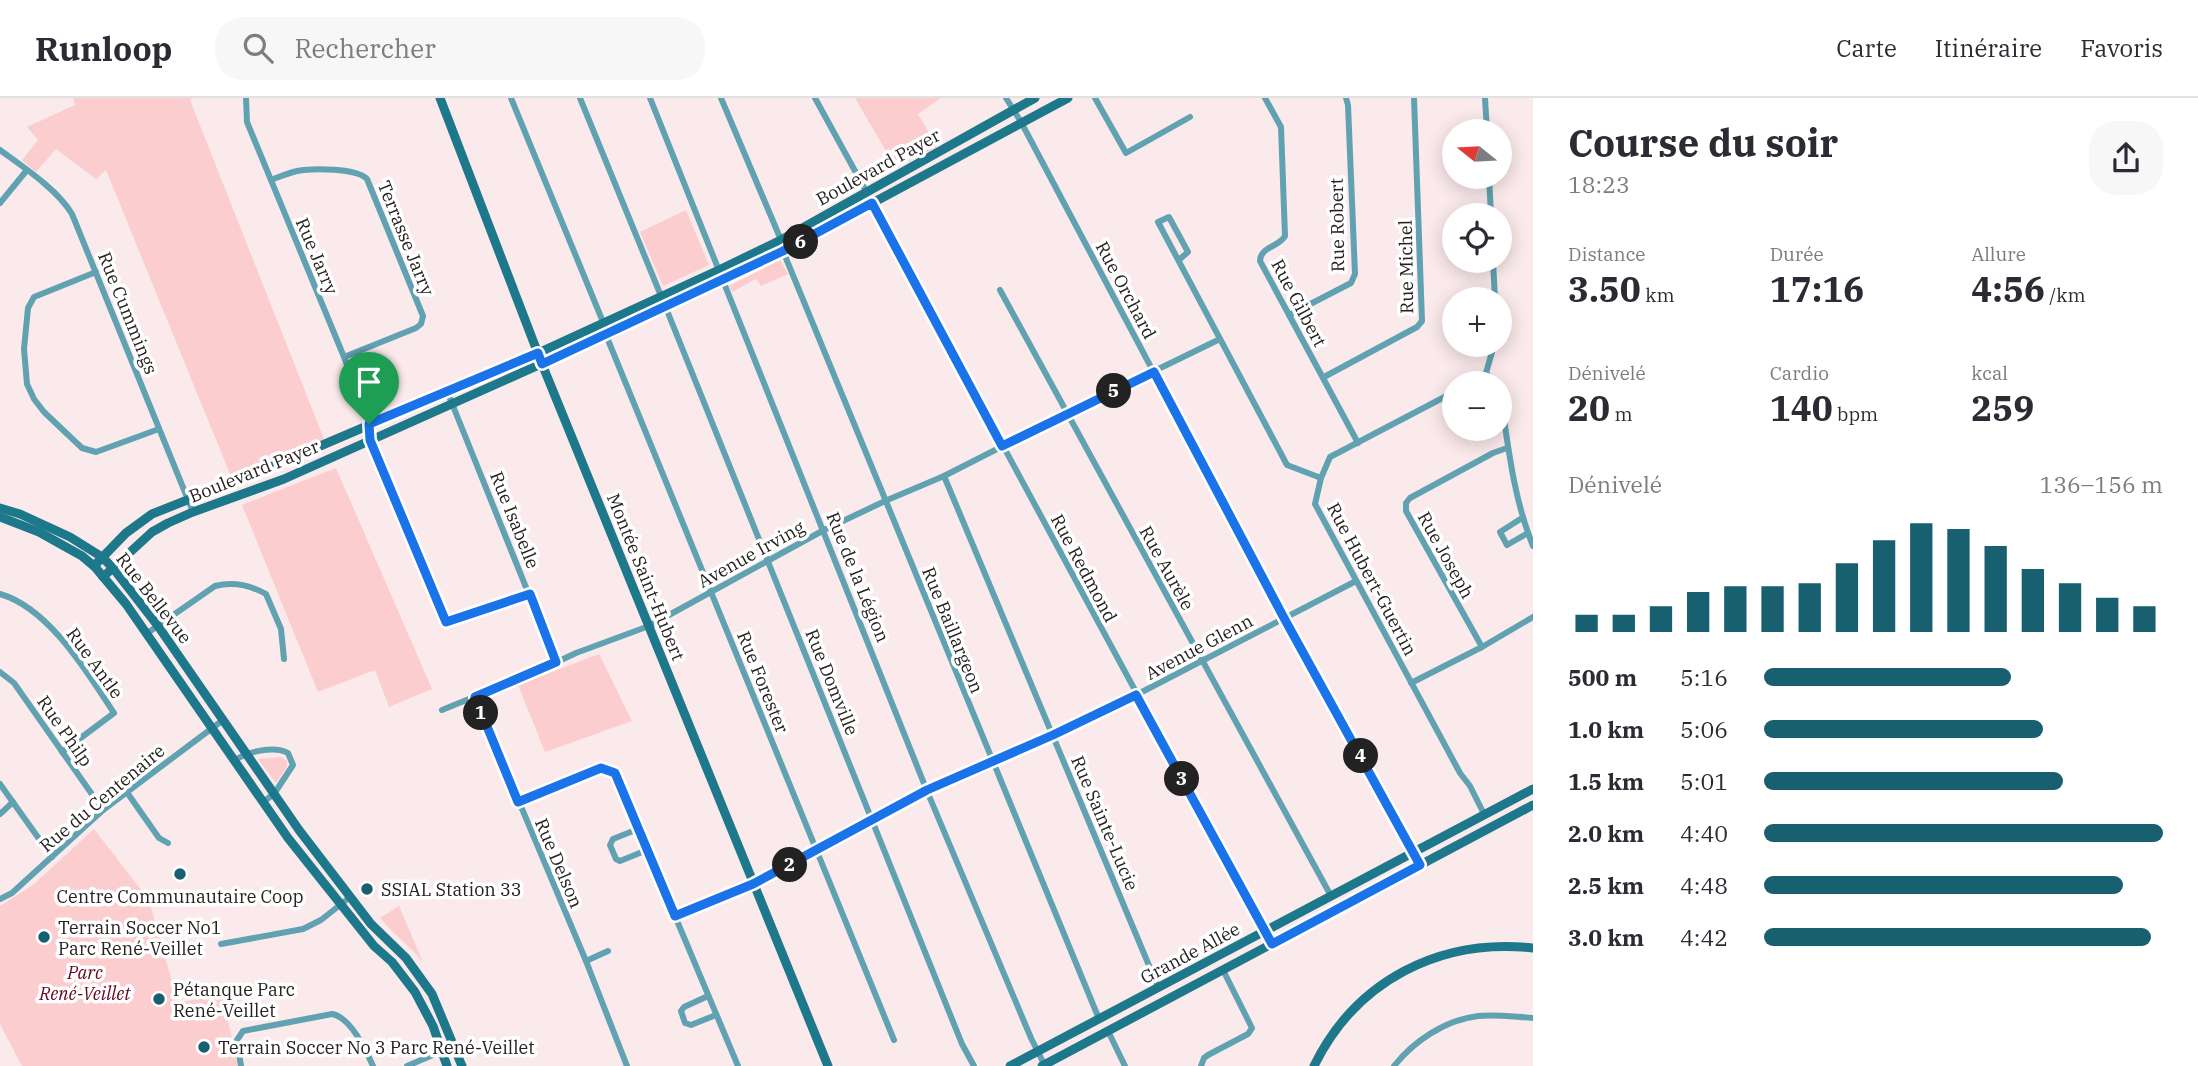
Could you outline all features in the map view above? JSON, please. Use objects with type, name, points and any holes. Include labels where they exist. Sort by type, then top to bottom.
[{"type":"street","name":"Rue Jarry","points":[[246,98],[247,122],[344,357],[369,424],[370,440],[446,622],[530,594]]},
{"type":"street","points":[[511,98],[603,322]]},
{"type":"street","points":[[580,98],[661,296]]},
{"type":"street","name":"Rue de la Légion","points":[[650,98],[927,790],[1044,1066]]},
{"type":"street","points":[[721,98],[781,240]]},
{"type":"street","points":[[815,98],[866,191]]},
{"type":"street","name":"Rue Orchard","points":[[1006,98],[1284,618],[1420,865]]},
{"type":"street","name":"Boulevard Payer","points":[[94,566],[126,533],[152,514],[278,464],[538,353],[719,270],[781,240],[1035,98]]},
{"type":"street","name":"Boulevard Payer","points":[[103,577],[152,532],[193,512],[284,479],[666,308],[783,251],[1068,98]]},
{"type":"street","points":[[1095,98],[1126,153],[1190,117]]},
{"type":"street","name":"Rue Gilbert","points":[[1265,98],[1282,127],[1285,236],[1282,242],[1263,251],[1259,261],[1359,443]]},
{"type":"street","name":"Rue Robert","points":[[1289,315],[1351,282],[1355,274],[1346,98]]},
{"type":"street","name":"Rue Michel","points":[[1324,377],[1417,327],[1422,321],[1414,98]]},
{"type":"street","points":[[1485,98],[1486,119]]},
{"type":"street","name":"Montée Saint-Hubert","points":[[443,99],[542,364],[828,1066]]},
{"type":"street","name":"Rue Cummings","points":[[0,150],[67,206],[193,512]]},
{"type":"street","points":[[0,203],[27,170]]},
{"type":"street","name":"Terrasse Jarry","points":[[271,180],[312,170],[358,172],[367,179],[423,316],[421,324],[416,328],[344,357]]},
{"type":"street","name":"Rue Redmond","points":[[872,203],[1272,944]]},
{"type":"street","points":[[1180,259],[1188,252],[1169,217],[1158,222],[1287,465],[1321,478],[1330,457],[1442,398]]},
{"type":"street","name":"Rue Baillargeon","points":[[783,251],[1099,1019]]},
{"type":"street","points":[[96,272],[34,297],[28,308],[24,349],[27,384],[44,412],[82,448],[96,452],[159,429]]},
{"type":"street","name":"Rue Aurèle","points":[[1000,290],[1331,896]]},
{"type":"street","name":"Rue Domville","points":[[666,308],[962,1044],[974,1066]]},
{"type":"street","name":"Rue Forester","points":[[606,335],[894,1040]]},
{"type":"street","name":"Avenue Irving","points":[[442,710],[649,626],[824,530],[944,476],[1220,339]]},
{"type":"street","name":"Rue Isabelle","points":[[446,390],[556,662]]},
{"type":"street","points":[[1506,441],[1522,518],[1533,546]]},
{"type":"street","name":"Rue Joseph","points":[[1482,647],[1406,511],[1406,503],[1410,498],[1507,448]]},
{"type":"street","name":"Rue Sainte-Lucie","points":[[944,476],[1158,987]]},
{"type":"street","name":"Rue Hubert-Guertin","points":[[1321,478],[1315,504],[1484,814]]},
{"type":"street","name":"Rue Bellevue","points":[[0,508],[20,514],[70,537],[102,557],[113,568],[158,626],[274,794],[371,925],[406,958],[432,994],[462,1066]]},
{"type":"street","name":"Rue Bellevue","points":[[0,517],[39,531],[82,555],[126,604],[263,802],[340,905],[374,946],[392,962],[415,992],[433,1026],[447,1066]]},
{"type":"street","points":[[1522,518],[1500,532],[1507,545],[1528,533]]},
{"type":"street","name":"Avenue Glenn","points":[[675,916],[753,884],[927,790],[1136,695],[1356,581]]},
{"type":"street","points":[[146,634],[215,586],[228,583],[253,587],[266,594],[281,629],[284,659]]},
{"type":"street","name":"Rue Antle","points":[[0,594],[34,613],[63,639],[114,713],[62,752]]},
{"type":"street","points":[[1411,683],[1482,647],[1533,617]]},
{"type":"street","name":"Rue Philp","points":[[0,672],[14,684],[103,810]]},
{"type":"street","name":"Rue Delson","points":[[475,697],[627,1066]]},
{"type":"street","name":"Rue du Centenaire","points":[[0,899],[12,893],[103,810],[223,720]]},
{"type":"street","points":[[234,761],[246,752],[282,750],[288,753],[293,765],[274,794],[263,802]]},
{"type":"street","points":[[518,802],[601,768],[615,773],[738,1066]]},
{"type":"street","points":[[0,784],[52,857]]},
{"type":"street","name":"Grande Allée","points":[[1010,1066],[1533,789]]},
{"type":"street","points":[[127,791],[159,838],[168,843]]},
{"type":"street","points":[[0,814],[13,802]]},
{"type":"street","name":"Grande Allée","points":[[1044,1066],[1533,805]]},
{"type":"street","points":[[638,829],[613,839],[610,845],[616,859],[620,861],[647,850]]},
{"type":"street","points":[[221,944],[303,929],[321,920],[351,897]]},
{"type":"street","points":[[1314,1066],[1330,1038],[1351,1012],[1376,989],[1403,972],[1435,957],[1467,949],[1500,946],[1533,948]]},
{"type":"street","points":[[586,961],[608,951]]},
{"type":"street","points":[[1201,1066],[1208,1055],[1252,1030],[1252,1025],[1223,970]]},
{"type":"street","points":[[708,996],[684,1007],[681,1012],[685,1023],[691,1025],[716,1016]]},
{"type":"street","points":[[241,1066],[237,1041],[243,1031],[335,1014],[343,1018],[363,1045],[373,1066]]},
{"type":"street","points":[[1394,1066],[1419,1041],[1464,1018],[1497,1015],[1533,1018]]},
{"type":"street","points":[[1108,1031],[1125,1066]]},
{"type":"street","points":[[407,1066],[454,1046]]},
{"type":"green space","points":[[73,98],[194,98],[190,100],[324,439],[232,479],[106,170],[96,179],[56,149],[36,172],[22,160],[38,140],[27,127],[75,105]]},
{"type":"green space","points":[[855,98],[941,98],[918,114],[937,147],[896,168]]},
{"type":"green space","points":[[686,210],[709,265],[663,286],[640,232]]},
{"type":"green space","points":[[780,260],[788,274],[761,286],[756,279],[732,292],[729,286]]},
{"type":"green space","points":[[336,468],[432,689],[389,707],[375,670],[318,692],[242,505]]},
{"type":"green space","points":[[599,654],[632,721],[545,752],[518,685]]},
{"type":"green space","points":[[281,757],[287,761],[287,767],[276,783],[258,759]]},
{"type":"green space","name":"Parc René-Veillet","points":[[94,829],[149,900],[178,1003],[222,994],[238,1066],[22,1066],[0,1024],[0,906],[33,885]]},
{"type":"green space","points":[[399,906],[423,962],[380,918]]},
{"type":"place","name":"Centre Communautaire Coop","points":[[180,874]]},
{"type":"place","name":"SSIAL Station 33","points":[[367,889]]},
{"type":"place","name":"Terrain Soccer No1 Parc René-Veillet","points":[[44,937]]},
{"type":"place","name":"Pétanque Parc René-Veillet","points":[[159,999]]},
{"type":"place","name":"Terrain Soccer No 3 Parc René-Veillet","points":[[204,1047]]},
{"type":"route","points":[[872,203],[1002,446],[1154,372],[1284,618],[1420,865],[1272,944],[1136,695],[927,790],[753,884],[675,916],[615,773],[601,768],[518,802],[475,697],[556,662],[530,594],[446,622],[370,440],[369,424],[538,353],[542,364],[783,251],[872,203]]}]
